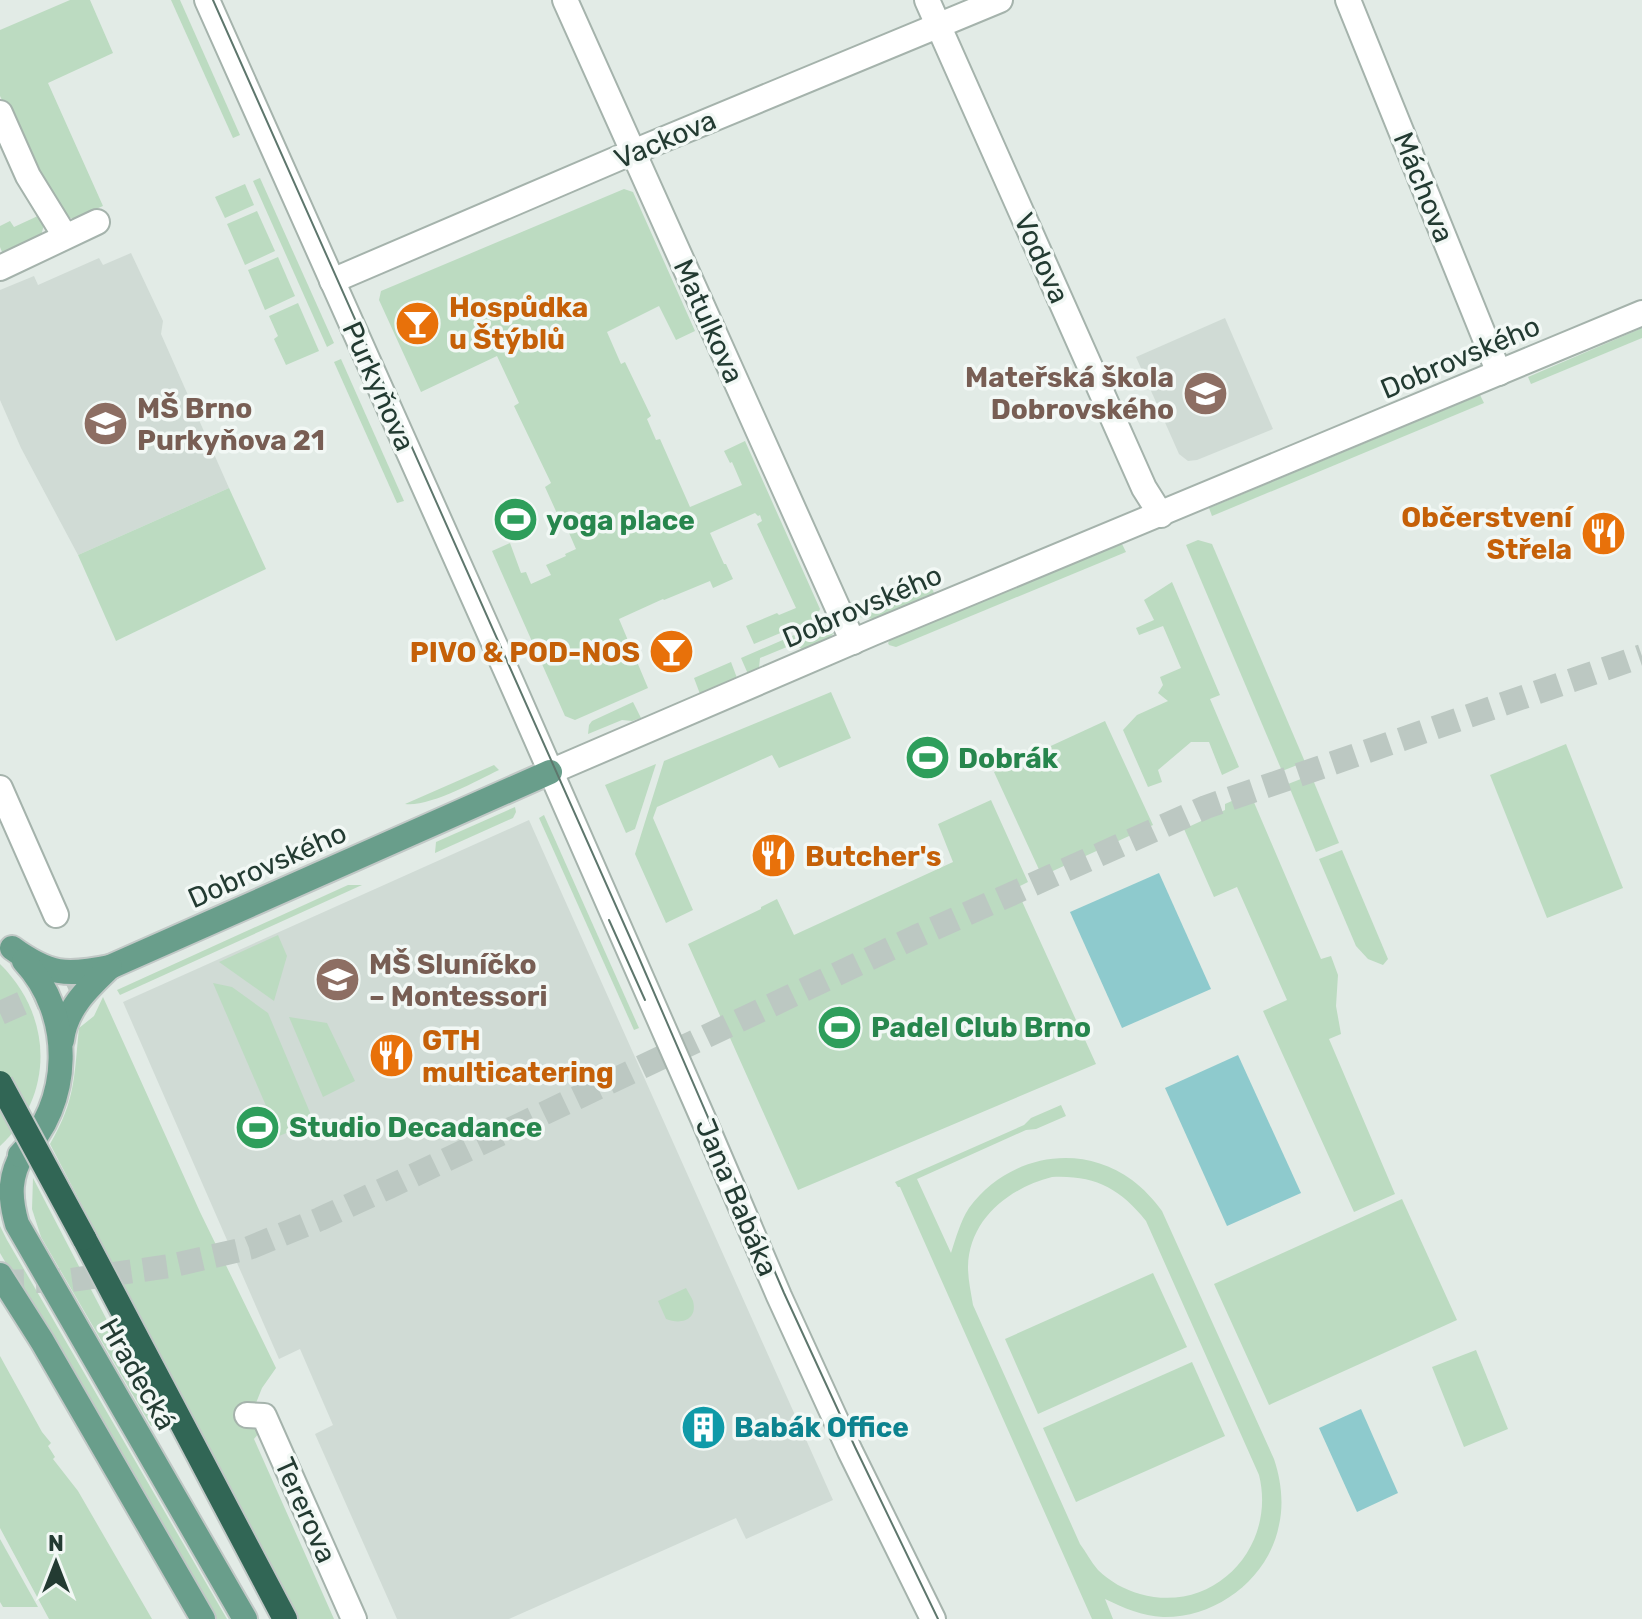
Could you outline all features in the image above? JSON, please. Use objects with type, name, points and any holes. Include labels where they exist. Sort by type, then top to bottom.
[{"type":"highway","points":[[0,1083],[285,1619]]},
{"type":"main road","name":"Dobrovského","points":[[6,944],[32,963],[60,972],[76,973],[110,967],[550,772]]},
{"type":"main road","points":[[0,1172],[35,1138],[54,1100],[61,1067],[55,1014],[48,996],[30,967],[6,944]]},
{"type":"main road","name":"Dobrovského","points":[[61,1051],[64,1030],[75,1004],[110,967]]},
{"type":"main road","name":"Hradecká","points":[[24,1151],[14,1172],[11,1189],[17,1224],[245,1619]]},
{"type":"main road","points":[[0,1275],[42,1341],[203,1619]]},
{"type":"street","name":"Purkyňova","points":[[207,0],[550,772]]},
{"type":"street","name":"Matulkova","points":[[565,0],[853,642]]},
{"type":"street","name":"Vodova","points":[[927,0],[1144,488],[1161,515]]},
{"type":"street","name":"Vackova","points":[[332,281],[1000,0]]},
{"type":"street","name":"Máchova","points":[[1348,0],[1499,373]]},
{"type":"street","points":[[0,113],[28,176],[65,236]]},
{"type":"street","points":[[0,268],[97,222]]},
{"type":"street","name":"Dobrovského","points":[[550,772],[853,642],[1642,313]]},
{"type":"street","name":"Jana Babáka","points":[[550,772],[779,1296],[850,1451],[933,1619]]},
{"type":"street","points":[[0,788],[56,915]]},
{"type":"street","name":"Tererova","points":[[247,1415],[264,1416],[354,1619]]},
{"type":"shaded area","name":"MŠ Brno Purkyňova 21","points":[[131,253],[163,321],[161,334],[229,488],[78,555],[21,448],[0,400],[0,290],[34,276],[38,285],[99,258],[103,265]]},
{"type":"shaded area","name":"Mateřská škola Dobrovského","points":[[1225,318],[1273,429],[1188,461],[1179,454],[1136,357]]},
{"type":"shaded area","name":"Babák Office","points":[[529,820],[833,1500],[746,1539],[736,1518],[509,1619],[397,1619],[315,1434],[333,1425],[300,1349],[279,1359],[123,1002]]},
{"type":"green space","points":[[70,0],[90,0],[113,53],[48,83],[103,206],[75,218],[67,218],[48,193],[0,96],[0,30]]},
{"type":"green space","points":[[171,0],[180,0],[240,135],[233,138]]},
{"type":"green space","points":[[260,178],[334,343],[327,347],[253,181]]},
{"type":"green space","points":[[245,184],[254,205],[225,218],[215,197]]},
{"type":"green space","points":[[624,189],[633,192],[695,331],[676,340],[659,306],[607,332],[621,364],[625,362],[651,416],[647,419],[656,440],[660,439],[690,507],[742,485],[724,451],[745,441],[820,609],[816,618],[754,644],[746,626],[796,608],[757,524],[762,521],[760,515],[755,513],[710,533],[733,579],[713,588],[710,581],[619,619],[648,688],[575,720],[565,716],[492,551],[510,543],[521,573],[526,572],[531,584],[551,575],[546,565],[576,549],[545,487],[551,483],[514,406],[519,403],[497,356],[421,392],[379,300],[381,291]]},
{"type":"green space","points":[[257,211],[275,251],[245,265],[227,224]]},
{"type":"green space","points":[[40,215],[44,225],[40,239],[0,258],[0,226],[10,221],[14,227]]},
{"type":"green space","points":[[278,257],[295,296],[265,310],[248,270]]},
{"type":"green space","points":[[298,303],[319,351],[286,365],[274,339],[278,336],[269,316]]},
{"type":"green space","points":[[1642,328],[1642,338],[1531,384],[1528,377]]},
{"type":"green space","points":[[341,359],[404,501],[397,503],[334,362]]},
{"type":"green space","points":[[1480,395],[1484,403],[1212,516],[1209,508]]},
{"type":"green space","points":[[229,488],[266,569],[116,641],[78,555]]},
{"type":"green space","points":[[1198,540],[1212,544],[1305,762],[1282,771],[1186,545]]},
{"type":"green space","points":[[1121,542],[1126,552],[896,647],[888,643],[892,637]]},
{"type":"green space","points":[[928,579],[934,593],[873,619],[859,617],[852,611]]},
{"type":"green space","points":[[1172,582],[1220,695],[1210,699],[1239,767],[1222,775],[1209,742],[1191,742],[1158,770],[1162,782],[1148,787],[1123,730],[1137,715],[1168,701],[1158,693],[1163,685],[1160,677],[1181,668],[1163,626],[1139,635],[1136,628],[1154,620],[1144,600]]},
{"type":"green space","points":[[838,616],[836,631],[829,638],[803,650],[794,644],[760,658],[759,668],[748,674],[741,658]]},
{"type":"green space","points":[[731,662],[737,678],[700,694],[694,678]]},
{"type":"green space","points":[[831,692],[851,738],[779,768],[772,755],[657,807],[653,818],[693,910],[666,923],[635,854],[664,761]]},
{"type":"green space","points":[[633,702],[641,718],[622,720],[588,734],[592,721]]},
{"type":"green space","points":[[1105,721],[1153,825],[1042,876],[994,772]]},
{"type":"green space","points":[[1566,744],[1623,888],[1547,918],[1490,775]]},
{"type":"green space","points":[[656,764],[635,829],[626,833],[605,785]]},
{"type":"green space","points":[[494,765],[499,770],[453,792],[427,802],[405,804]]},
{"type":"green space","points":[[1311,775],[1339,843],[1316,852],[1288,784]]},
{"type":"green space","points":[[1250,793],[1321,959],[1331,956],[1338,975],[1336,1006],[1341,1034],[1329,1039],[1395,1194],[1354,1212],[1263,1011],[1287,1000],[1237,887],[1214,897],[1184,829],[1225,810],[1225,804]]},
{"type":"green space","name":"Padel Club Brno","points":[[991,800],[1028,882],[1016,888],[1096,1064],[798,1190],[688,944],[777,899],[794,935],[953,862],[938,824]]},
{"type":"green space","points":[[515,807],[513,818],[435,853],[436,842]]},
{"type":"green space","points":[[544,815],[639,1028],[634,1030],[539,818]]},
{"type":"green space","points":[[1342,850],[1388,959],[1383,965],[1368,959],[1356,946],[1319,859]]},
{"type":"green space","points":[[348,885],[362,885],[120,995],[117,990]]},
{"type":"green space","points":[[278,935],[287,956],[274,1001],[219,962]]},
{"type":"green space","points":[[0,964],[30,1007],[38,1031],[40,1055],[38,1080],[31,1103],[18,1126],[0,1146]]},
{"type":"green space","points":[[213,983],[232,987],[268,1013],[314,1122],[279,1136]]},
{"type":"green space","points":[[103,997],[200,1212],[276,1368],[252,1407],[259,1433],[254,1439],[334,1619],[298,1619],[50,1144],[69,1101],[79,1028],[94,1016]]},
{"type":"green space","points":[[289,1017],[327,1023],[355,1081],[323,1097]]},
{"type":"green space","points":[[1061,1105],[1066,1116],[1026,1130],[917,1179],[951,1253],[966,1213],[985,1190],[1023,1166],[1045,1160],[1067,1158],[1111,1168],[1136,1183],[1162,1211],[1274,1459],[1281,1492],[1279,1525],[1264,1562],[1238,1591],[1202,1610],[1183,1616],[1163,1617],[1133,1611],[1105,1599],[1113,1619],[1092,1619],[900,1187],[895,1182],[1024,1125],[1031,1118]],"holes":[[[1052,1177],[1093,1181],[1116,1192],[1146,1221],[1259,1475],[1262,1502],[1258,1527],[1249,1550],[1234,1569],[1215,1585],[1192,1594],[1167,1598],[1140,1594],[1118,1585],[1095,1567],[1080,1544],[973,1305],[968,1272],[970,1250],[984,1220],[994,1208],[1021,1189]]]},
{"type":"green space","points":[[33,1178],[161,1424],[151,1426],[41,1237],[32,1209]]},
{"type":"green space","points":[[1402,1199],[1457,1320],[1269,1405],[1214,1284]]},
{"type":"green space","points":[[0,1226],[227,1619],[213,1619],[0,1253]]},
{"type":"green space","points":[[1153,1273],[1187,1347],[1038,1414],[1005,1339]]},
{"type":"green space","points":[[686,1288],[693,1301],[691,1317],[682,1321],[666,1319],[658,1301]]},
{"type":"green space","points":[[1476,1350],[1508,1429],[1464,1447],[1432,1367]]},
{"type":"green space","points":[[0,1356],[51,1443],[48,1446],[55,1457],[53,1459],[78,1491],[152,1619],[49,1619],[0,1528]]},
{"type":"green space","points":[[1192,1362],[1225,1436],[1076,1502],[1043,1428]]},
{"type":"green space","points":[[0,1539],[38,1607],[3,1607],[0,1602]]},
{"type":"water","points":[[1159,873],[1211,989],[1122,1028],[1070,912]]},
{"type":"water","points":[[1238,1055],[1301,1193],[1227,1226],[1165,1088]]},
{"type":"water","points":[[1361,1409],[1398,1493],[1357,1512],[1319,1428]]},
{"type":"tunnel","points":[[0,1282],[71,1280],[170,1266],[249,1248],[389,1187],[915,937],[1206,807],[1642,656]]},
{"type":"tunnel","points":[[0,1013],[95,971]]},
{"type":"tram line","points":[[213,0],[636,951],[784,1293],[938,1619]]},
{"type":"tram line","points":[[609,920],[645,1000]]},
{"type":"place","name":"Hospůdka u Štýblů","points":[[418,323]]},
{"type":"place","name":"Mateřská škola Dobrovského","points":[[1205,393]]},
{"type":"place","name":"MŠ Brno Purkyňova 21","points":[[106,424]]},
{"type":"place","name":"yoga place","points":[[515,520]]},
{"type":"place","name":"Občerstvení Střela","points":[[1603,533]]},
{"type":"place","name":"PIVO & POD-NOS","points":[[671,652]]},
{"type":"place","name":"Dobrák","points":[[927,758]]},
{"type":"place","name":"Butcher's","points":[[774,856]]},
{"type":"place","name":"MŠ Sluníčko – Montessori","points":[[338,980]]},
{"type":"place","name":"Padel Club Brno","points":[[840,1027]]},
{"type":"place","name":"GTH multicatering","points":[[391,1056]]},
{"type":"place","name":"Studio Decadance","points":[[258,1127]]},
{"type":"place","name":"Babák Office","points":[[703,1427]]}]
